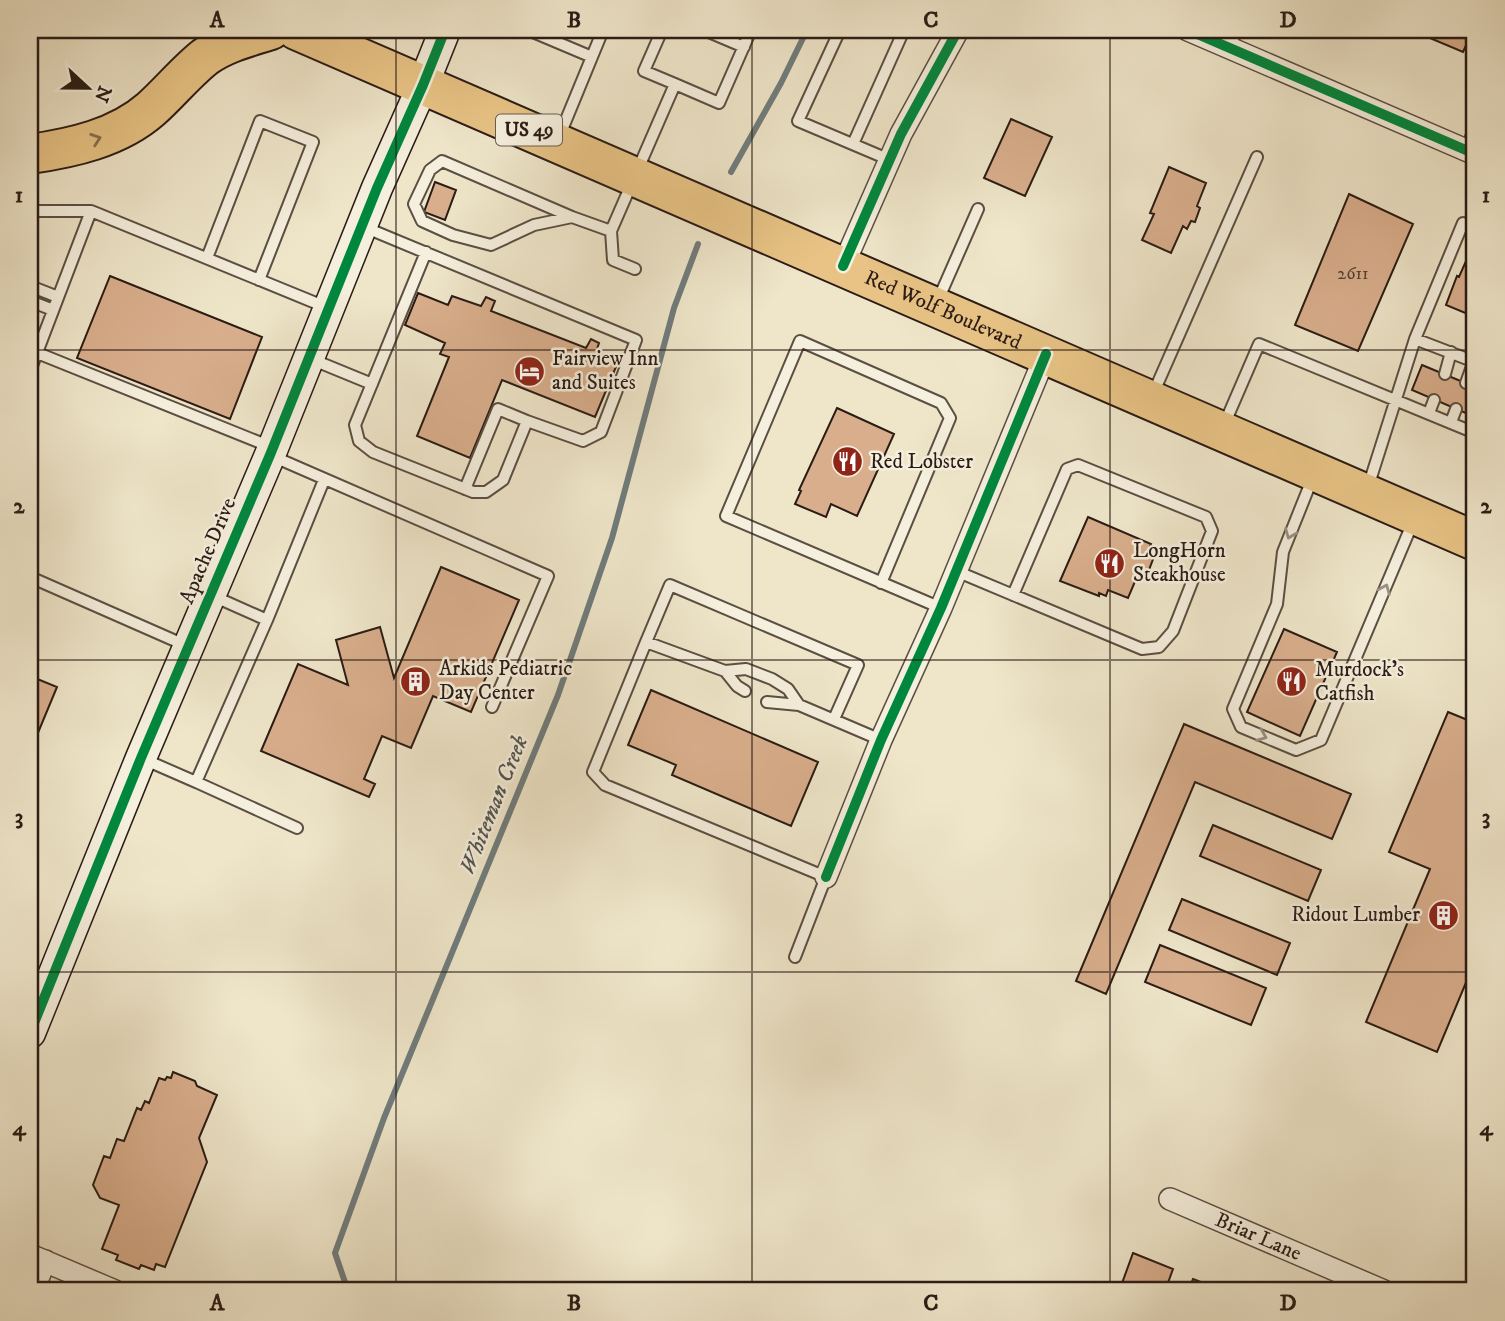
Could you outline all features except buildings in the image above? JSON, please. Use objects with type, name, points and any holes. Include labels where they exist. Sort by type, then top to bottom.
[{"type":"highway","points":[[30,154],[101,139],[148,112],[205,57],[225,46],[271,30]]},
{"type":"highway","name":"Red Wolf Boulevard","points":[[296,30],[1475,541]]},
{"type":"street","name":"Apache Drive","points":[[30,1033],[41,995],[445,30]]},
{"type":"street","points":[[843,266],[901,134],[958,30]]},
{"type":"street","points":[[1188,30],[1233,39],[1471,152]]},
{"type":"street","points":[[826,877],[881,740],[956,571],[1046,354]]},
{"type":"street","name":"Briar Lane","points":[[1170,1199],[1384,1291]]},
{"type":"street","points":[[33,1291],[38,1258],[115,1291]]},
{"type":"lane","points":[[528,30],[592,57]]},
{"type":"lane","points":[[557,142],[603,30]]},
{"type":"lane","points":[[662,30],[644,71],[719,103],[751,30]]},
{"type":"lane","points":[[704,30],[744,47]]},
{"type":"lane","points":[[840,30],[798,121],[890,160]]},
{"type":"lane","points":[[853,144],[904,30]]},
{"type":"lane","points":[[635,269],[613,260],[611,231],[675,84]]},
{"type":"lane","points":[[207,258],[260,121],[313,142],[259,280]]},
{"type":"lane","points":[[1471,152],[1475,127]]},
{"type":"lane","points":[[1150,400],[1257,158]]},
{"type":"lane","points":[[572,217],[534,225],[491,245],[453,235],[422,221],[414,204],[430,170],[442,161],[611,231]]},
{"type":"lane","points":[[936,306],[978,209]]},
{"type":"lane","points":[[30,211],[90,211],[329,308]]},
{"type":"lane","points":[[30,372],[33,351],[53,310],[90,211]]},
{"type":"lane","points":[[1366,493],[1415,338],[1463,223],[1475,229]]},
{"type":"lane","points":[[362,226],[636,340],[601,432],[583,441],[498,408],[464,489]]},
{"type":"lane","points":[[426,252],[355,425],[359,441],[373,452],[464,489],[486,492],[503,480],[527,421]]},
{"type":"lane","points":[[30,286],[58,297]]},
{"type":"lane","points":[[30,301],[53,310]]},
{"type":"lane","points":[[1415,338],[1475,362],[1466,383]]},
{"type":"lane","points":[[881,583],[950,418],[941,402],[800,341],[726,516],[881,583],[940,608]]},
{"type":"lane","points":[[1222,430],[1259,344],[1475,433]]},
{"type":"lane","points":[[33,351],[271,451],[324,480],[548,576],[492,707]]},
{"type":"lane","points":[[1445,374],[1451,352]]},
{"type":"lane","points":[[309,358],[372,384]]},
{"type":"lane","points":[[1429,413],[1434,400]]},
{"type":"lane","points":[[1451,422],[1456,409]]},
{"type":"lane","points":[[956,571],[1013,596],[1142,649],[1159,647],[1173,631],[1212,531],[1206,517],[1079,465],[1067,468],[1013,596]]},
{"type":"lane","points":[[1315,471],[1283,552],[1277,604],[1234,709],[1241,727],[1296,750],[1321,740],[1416,515]]},
{"type":"lane","points":[[196,782],[267,620],[324,480]]},
{"type":"lane","points":[[30,577],[188,646]]},
{"type":"lane","points":[[795,957],[826,877],[605,785],[593,772],[670,585],[858,665],[834,719]]},
{"type":"lane","points":[[210,595],[267,620]]},
{"type":"lane","points":[[646,642],[725,671],[746,669],[772,679],[788,689],[799,705]]},
{"type":"lane","points":[[725,671],[737,686],[745,691]]},
{"type":"lane","points":[[767,702],[799,705],[881,740]]},
{"type":"lane","points":[[141,758],[297,828]]},
{"type":"waterway","name":"Whiteman Creek","points":[[731,172],[807,30]]},
{"type":"waterway","name":"Whiteman Creek","points":[[348,1291],[335,1253],[384,1118],[558,695],[612,538],[674,308],[698,244]]},
{"type":"cycle path","points":[[30,1033],[141,758],[270,455],[377,188],[445,30]]},
{"type":"cycle path","points":[[843,266],[901,134],[958,30]]},
{"type":"cycle path","points":[[1188,30],[1475,154]]},
{"type":"cycle path","points":[[826,877],[881,740],[941,608],[1046,354]]},
{"type":"place","name":"Fairview Inn and Suites","points":[[529,371]]},
{"type":"place","name":"Red Lobster","points":[[847,462]]},
{"type":"place","name":"LongHorn Steakhouse","points":[[1110,563]]},
{"type":"place","name":"Arkids Pediatric Day Center","points":[[416,681]]},
{"type":"place","name":"Murdock's Catfish","points":[[1292,682]]},
{"type":"place","name":"Ridout Lumber","points":[[1443,915]]}]
